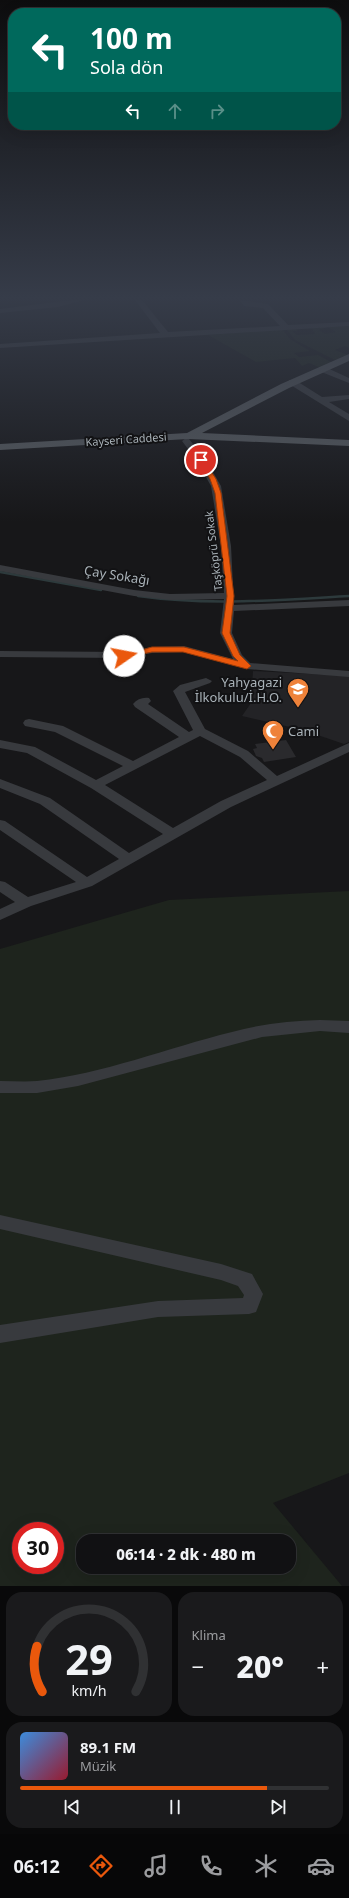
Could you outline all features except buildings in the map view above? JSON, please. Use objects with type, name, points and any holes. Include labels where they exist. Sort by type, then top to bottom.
[{"type":"main road","points":[[187,438],[292,382],[310,374]]},
{"type":"main road","name":"Kayseri Caddesi","points":[[0,447],[187,438],[349,443]]},
{"type":"main road","name":"Kayseri Caddesi","points":[[0,452],[187,438],[349,447]]},
{"type":"street","points":[[333,374],[349,381]]},
{"type":"street","points":[[292,382],[349,418]]},
{"type":"street","points":[[322,400],[349,397]]},
{"type":"street","name":"Taşköprü Sokak","points":[[187,438],[216,486],[226,546],[230,600],[226,633],[237,656],[247,666]]},
{"type":"street","name":"Çay Sokağı","points":[[0,568],[163,596],[230,600],[349,603]]},
{"type":"street","points":[[0,654],[124,656],[152,650],[184,649],[247,666],[349,674]]},
{"type":"street","points":[[206,681],[184,687],[179,691],[200,731],[244,754],[275,781]]},
{"type":"street","points":[[145,701],[139,704],[188,737]]},
{"type":"street","points":[[29,723],[59,729],[132,766]]},
{"type":"street","points":[[96,785],[200,731]]},
{"type":"street","points":[[0,744],[31,750],[96,785],[173,834]]},
{"type":"street","points":[[0,915],[26,903],[87,883],[130,860],[226,804],[349,747]]},
{"type":"street","points":[[0,783],[45,801],[130,860]]},
{"type":"street","points":[[0,824],[87,883]]},
{"type":"street","points":[[0,885],[26,903]]},
{"type":"street","points":[[0,1087],[36,1087],[120,1070],[210,1042],[272,1029],[326,1024],[349,1027]]},
{"type":"street","points":[[0,1222],[221,1272],[245,1280],[254,1294],[249,1306],[158,1309],[0,1334]]},
{"type":"shaded area","name":"Yahyagazi İlkokulu/İ.H.O.","points":[[253,671],[349,676],[349,742],[344,744],[303,730],[242,716],[251,703]]},
{"type":"shaded area","points":[[349,891],[349,1473],[273,1503],[342,1586],[0,1586],[0,949],[169,900]]},
{"type":"waterway","points":[[0,572],[101,590]]},
{"type":"waterway","points":[[138,596],[191,601],[243,601],[349,596]]},
{"type":"place","name":"Yahyagazi İlkokulu/İ.H.O.","points":[[298,708]]},
{"type":"place","name":"Cami","points":[[273,750]]},
{"type":"route","points":[[124,656],[152,650],[184,649],[247,666],[237,656],[226,633],[230,596],[226,546],[216,486],[201,460]]}]
